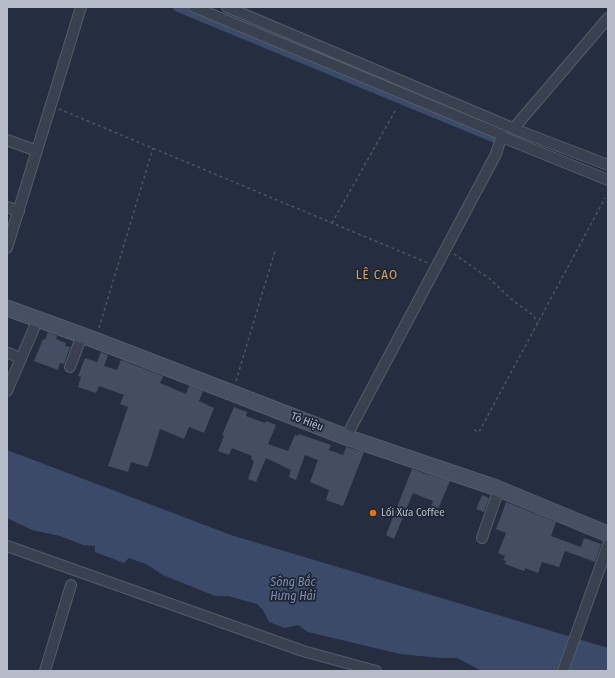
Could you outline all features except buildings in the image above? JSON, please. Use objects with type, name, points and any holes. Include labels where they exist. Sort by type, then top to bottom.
[{"type":"main road","name":"Tô Hiệu","points":[[7,308],[88,337],[346,437],[387,449],[499,489],[608,534]]},
{"type":"street","points":[[7,248],[82,7]]},
{"type":"street","points":[[194,7],[608,180]]},
{"type":"street","points":[[227,7],[499,122],[608,165]]},
{"type":"street","points":[[514,128],[608,18]]},
{"type":"street","points":[[346,437],[496,154],[499,122]]},
{"type":"street","points":[[7,140],[37,151]]},
{"type":"street","points":[[7,207],[19,210]]},
{"type":"street","points":[[7,391],[10,377],[21,359],[38,319]]},
{"type":"street","points":[[70,367],[88,337]]},
{"type":"street","points":[[9,353],[21,359]]},
{"type":"street","points":[[482,538],[499,489]]},
{"type":"street","points":[[563,671],[608,545]]},
{"type":"street","points":[[7,546],[303,651],[376,671]]},
{"type":"street","points":[[45,671],[71,585]]},
{"type":"path","points":[[52,106],[429,263],[435,269]]},
{"type":"path","points":[[332,223],[395,111]]},
{"type":"path","points":[[88,337],[153,148]]},
{"type":"path","points":[[474,430],[479,432],[605,198]]},
{"type":"path","points":[[446,248],[490,279],[511,299],[533,315],[538,323]]},
{"type":"path","points":[[232,393],[275,251]]},
{"type":"water","name":"Sông Bắc Hưng Hải","points":[[7,450],[231,535],[608,648],[608,671],[482,671],[457,658],[400,654],[308,632],[298,625],[285,628],[269,622],[263,610],[257,604],[228,596],[215,596],[163,575],[146,564],[129,558],[124,563],[95,552],[95,546],[83,545],[60,536],[32,530],[7,518]]},
{"type":"waterway","points":[[178,7],[495,138]]},
{"type":"place","name":"Lối Xưa Coffee","points":[[373,513]]},
{"type":"district","name":"LÊ CAO","points":[[377,275]]}]
